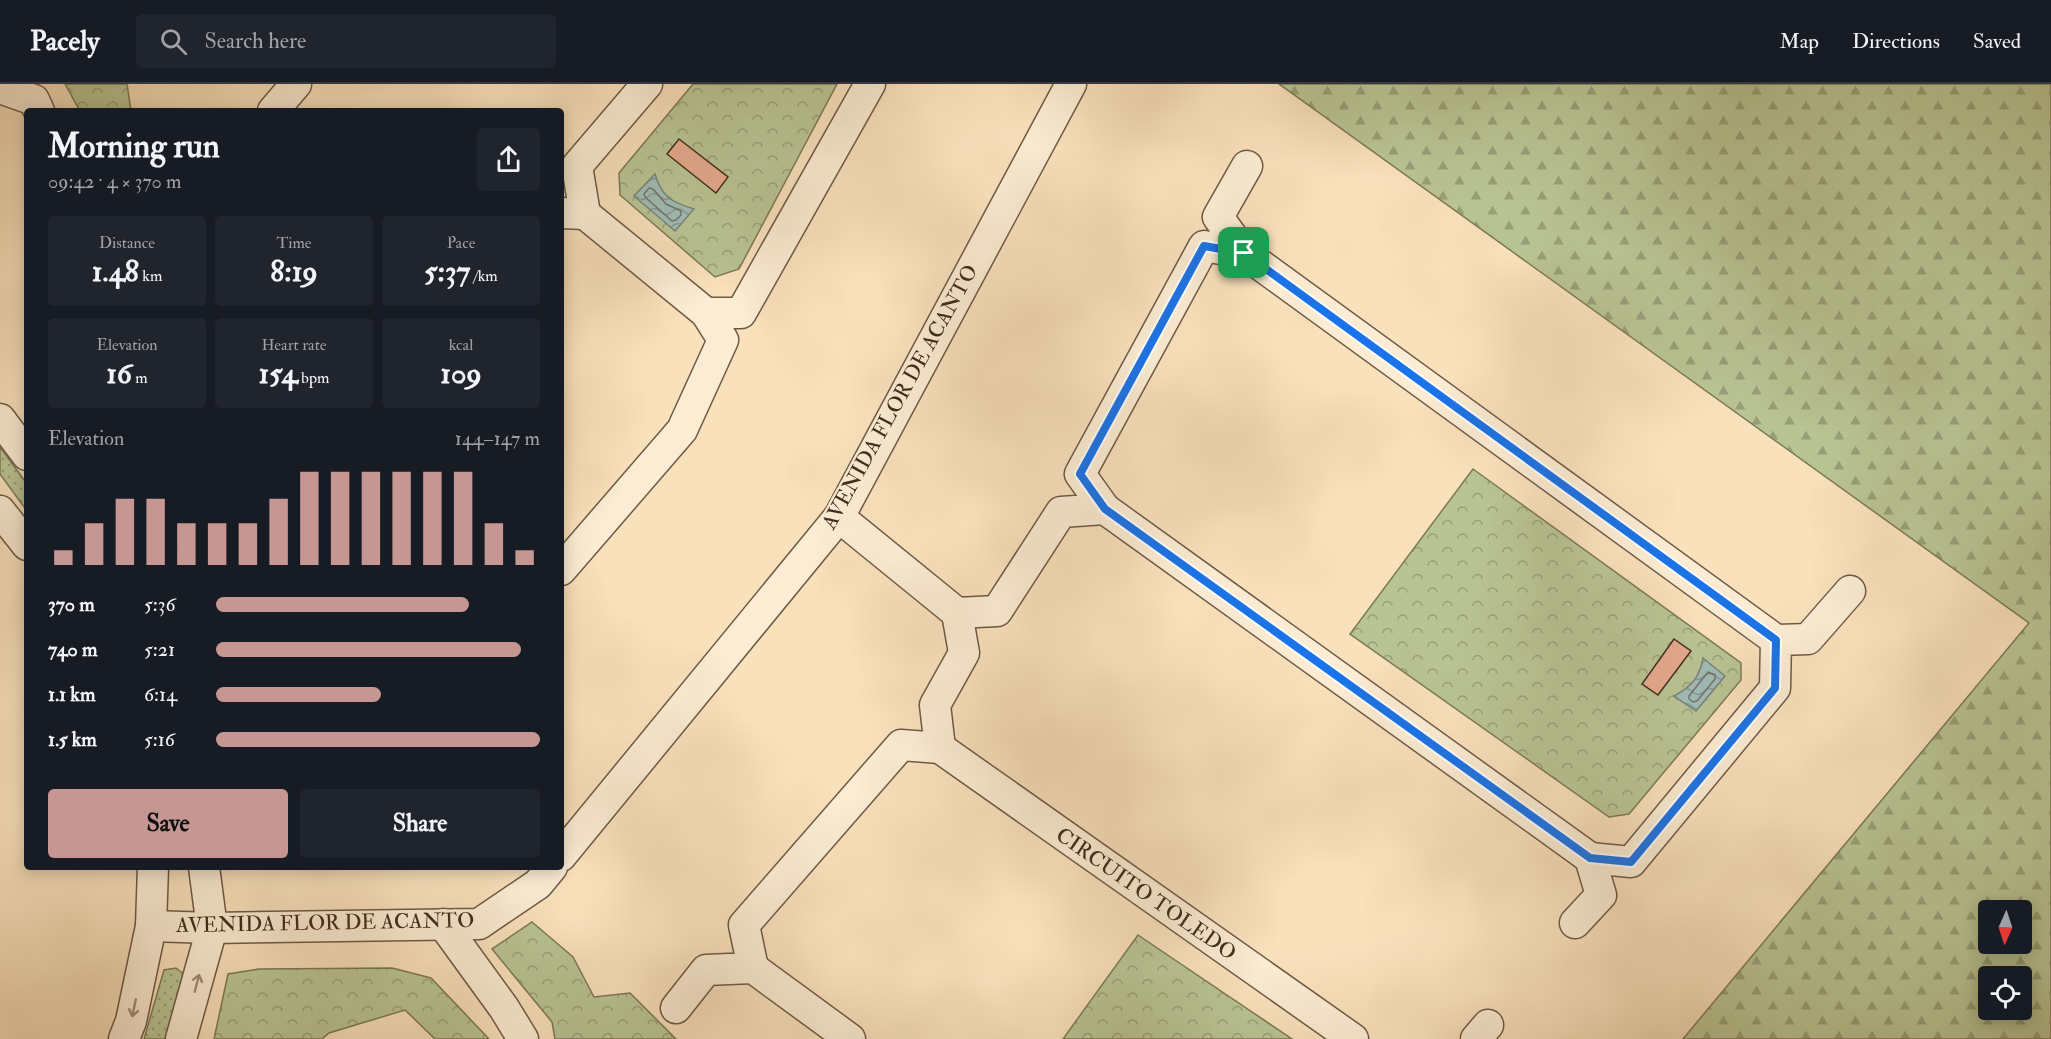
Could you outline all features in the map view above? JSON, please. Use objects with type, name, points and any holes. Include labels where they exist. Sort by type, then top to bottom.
[{"type":"street","points":[[276,108],[296,84]]},
{"type":"street","points":[[564,567],[682,430],[723,340],[706,313],[573,213],[577,166],[647,84]]},
{"type":"street","points":[[706,313],[741,313],[870,84]]},
{"type":"street","name":"AVENIDA FLOR DE ACANTO","points":[[564,852],[839,517],[1071,84]]},
{"type":"street","points":[[1,86],[34,100],[38,108]]},
{"type":"street","points":[[1247,166],[1218,216],[1244,253],[1776,640],[1808,639],[1850,591]]},
{"type":"street","points":[[1244,253],[1204,246],[1080,474],[1105,509],[1590,858],[1631,862],[1775,688],[1776,640]]},
{"type":"street","points":[[0,418],[24,451]]},
{"type":"street","points":[[957,613],[997,611],[1061,512],[1105,509]]},
{"type":"street","points":[[0,511],[24,541]]},
{"type":"street","points":[[753,968],[744,925],[901,745],[940,748],[935,705],[964,652],[957,613],[839,517]]},
{"type":"street","name":"CIRCUITO TOLEDO","points":[[940,748],[1353,1039]]},
{"type":"street","points":[[1575,923],[1601,895],[1590,858]]},
{"type":"street","points":[[124,1039],[131,1021],[151,926],[153,870]]},
{"type":"street","points":[[181,1039],[213,928],[204,870]]},
{"type":"street","name":"AVENIDA FLOR DE ACANTO","points":[[151,926],[213,928],[479,924],[538,884],[550,870]]},
{"type":"street","points":[[443,924],[504,1008],[523,1039]]},
{"type":"street","points":[[676,1008],[705,970],[753,968],[850,1039]]},
{"type":"green space","points":[[65,84],[127,84],[131,108],[78,108]]},
{"type":"green space","points":[[693,84],[837,84],[739,269],[715,277],[620,195],[619,173]]},
{"type":"green space","points":[[1279,84],[2051,84],[2051,1039],[1683,1039],[2029,623]]},
{"type":"green space","points":[[0,447],[24,480],[24,507],[0,474]]},
{"type":"green space","points":[[1473,469],[1741,663],[1741,680],[1629,814],[1609,817],[1350,634]]},
{"type":"green space","points":[[532,922],[573,957],[594,997],[630,993],[676,1039],[555,1039],[552,1022],[492,949]]},
{"type":"green space","points":[[1138,935],[1292,1039],[1063,1039]]},
{"type":"green space","points":[[176,968],[185,975],[167,1039],[144,1039],[164,970]]},
{"type":"green space","points":[[392,968],[431,978],[489,1039],[435,1039],[405,1010],[329,1033],[322,1039],[214,1039],[228,974],[259,969]]},
{"type":"water","points":[[655,174],[668,198],[694,209],[675,231],[634,196]]},
{"type":"water","points":[[1703,658],[1725,676],[1696,711],[1674,696],[1694,681],[1700,671]]},
{"type":"building","points":[[679,139],[728,177],[716,193],[667,154]]},
{"type":"building","points":[[1674,639],[1691,651],[1658,695],[1642,684]]},
{"type":"route","points":[[1204,246],[1244,253],[1776,640],[1775,688],[1631,862],[1590,858],[1105,509],[1080,474],[1204,246]]}]
